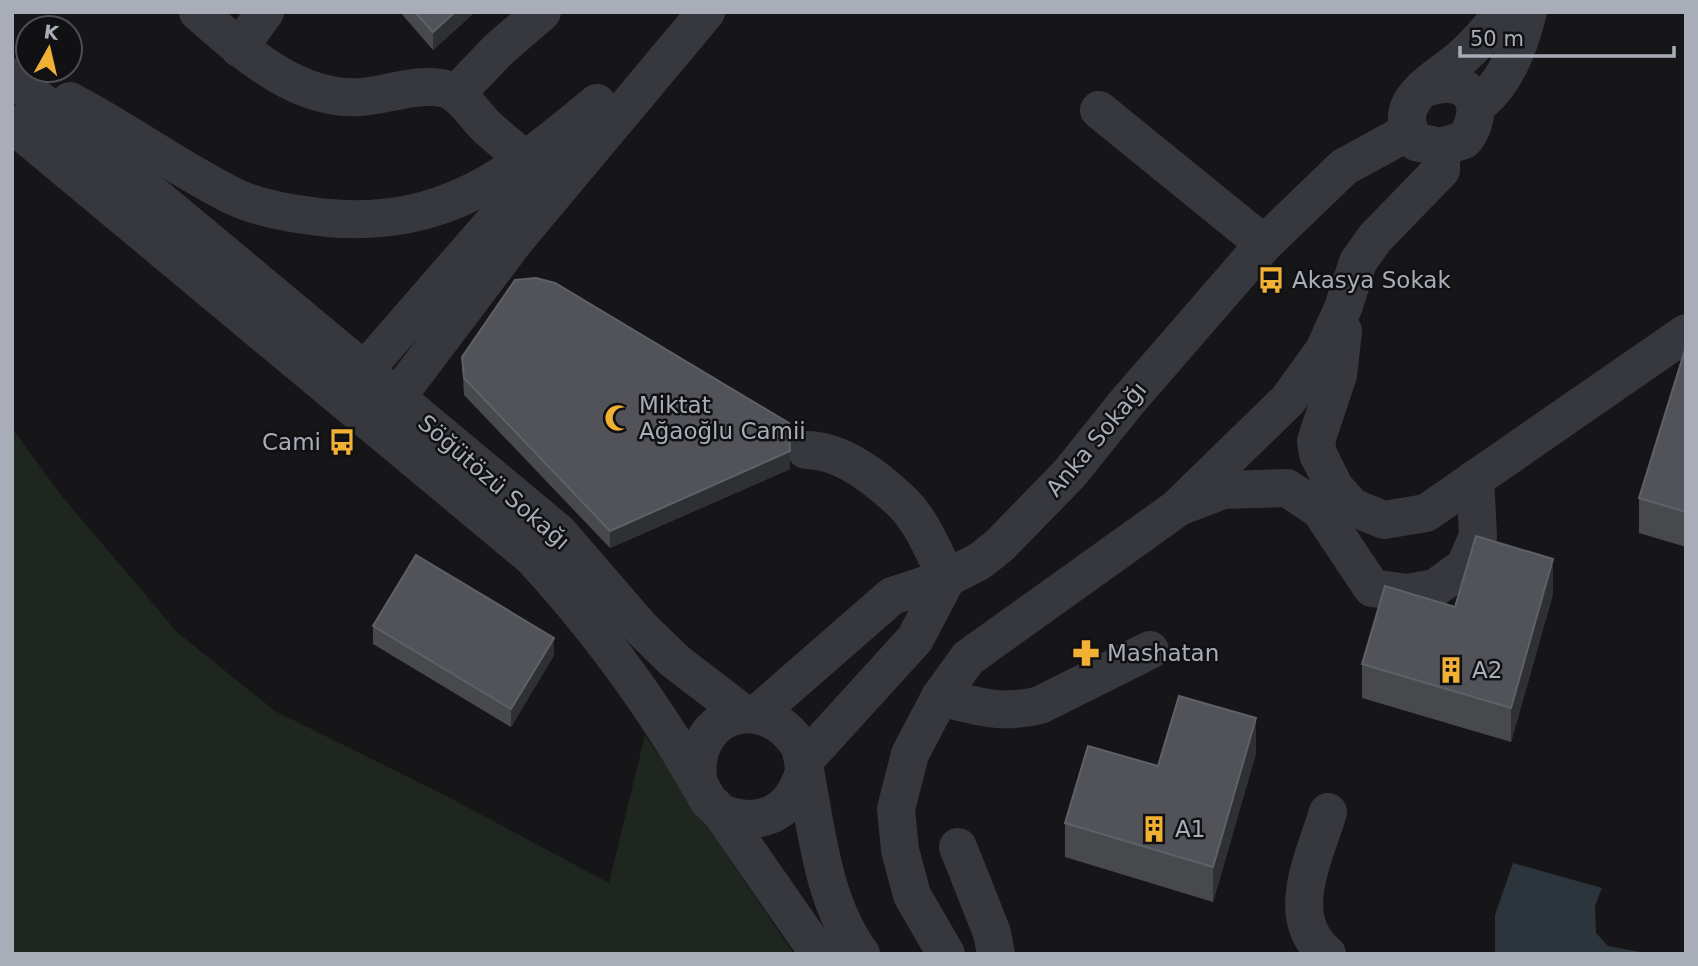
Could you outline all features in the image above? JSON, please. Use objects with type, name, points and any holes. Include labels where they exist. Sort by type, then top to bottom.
[{"type":"street","points":[[198,12],[260,66],[313,90],[358,97],[432,88],[456,94],[487,128],[526,160]]},
{"type":"street","points":[[239,48],[265,12]]},
{"type":"street","points":[[456,94],[499,49],[542,12]]},
{"type":"street","points":[[674,12],[364,371],[359,413],[397,397],[525,228],[706,12]]},
{"type":"street","name":"Anka Sokağı","points":[[751,713],[892,596],[947,578],[980,561],[1000,545],[1070,474],[1127,402],[1264,244],[1343,167],[1422,116],[1460,59],[1503,12]]},
{"type":"street","points":[[1422,116],[1452,146],[1471,131],[1476,106],[1491,95],[1500,82],[1521,40],[1528,12]]},
{"type":"street","points":[[12,74],[80,107],[237,198],[315,217],[357,220],[398,218],[436,208],[477,191],[526,160],[597,103]]},
{"type":"street","name":"Söğütözü Sokağı","points":[[12,74],[558,533],[675,661],[751,713],[780,723],[792,733],[800,747],[824,870],[839,912],[861,954]]},
{"type":"street","points":[[1422,116],[1452,84],[1466,91],[1476,106]]},
{"type":"street","points":[[1099,110],[1264,244]]},
{"type":"street","points":[[946,954],[912,895],[900,850],[896,809],[910,754],[940,697],[968,659],[1176,509],[1302,384],[1324,350],[1343,308],[1352,275],[1375,238],[1441,170],[1422,116]]},
{"type":"street","name":"Söğütözü Sokağı","points":[[12,124],[532,557],[595,628],[819,954]]},
{"type":"street","points":[[1343,308],[1340,368],[1316,441],[1318,454],[1335,488],[1352,507],[1384,520],[1426,513],[1686,333]]},
{"type":"street","points":[[751,713],[728,718],[704,739],[697,761],[710,799],[738,819],[756,820],[773,816],[788,806],[798,791],[803,768],[915,639],[947,578],[923,531],[904,504],[845,458],[823,450],[806,450]]},
{"type":"street","points":[[1176,509],[1223,490],[1287,488],[1320,510],[1371,588],[1407,593],[1435,588],[1465,566],[1478,536],[1475,479]]},
{"type":"street","points":[[940,697],[993,710],[1025,709],[1040,705],[1150,650]]},
{"type":"street","points":[[1326,954],[1316,945],[1309,933],[1303,901],[1328,812]]},
{"type":"street","points":[[958,847],[992,933],[996,954]]},
{"type":"shaded area","points":[[12,428],[60,494],[177,632],[275,711],[450,798],[609,883],[645,735],[794,954],[12,954]]},
{"type":"shaded area","points":[[1513,863],[1602,888],[1595,906],[1596,933],[1608,946],[1651,954],[1495,954],[1495,915]]},
{"type":"building","points":[[415,12],[455,12],[433,32]]},
{"type":"building","name":"Miktat Ağaoğlu Camii","points":[[536,278],[555,283],[789,423],[790,451],[610,531],[464,378],[462,357],[515,280]]},
{"type":"building","points":[[1686,351],[1686,512],[1639,498]]},
{"type":"building","name":"A2","points":[[1476,536],[1553,559],[1511,708],[1362,664],[1385,586],[1455,607]]},
{"type":"building","points":[[416,555],[554,638],[511,709],[373,626]]},
{"type":"building","name":"A1","points":[[1179,696],[1256,718],[1213,867],[1065,823],[1088,746],[1158,766]]},
{"type":"place","name":"Akasya Sokak","points":[[1271,280]]},
{"type":"place","name":"Miktat Ağaoğlu Camii","points":[[618,418]]},
{"type":"place","name":"Cami","points":[[342,442]]},
{"type":"place","name":"Mashatan","points":[[1086,653]]},
{"type":"place","name":"A2","points":[[1451,670]]},
{"type":"place","name":"A1","points":[[1154,829]]}]
